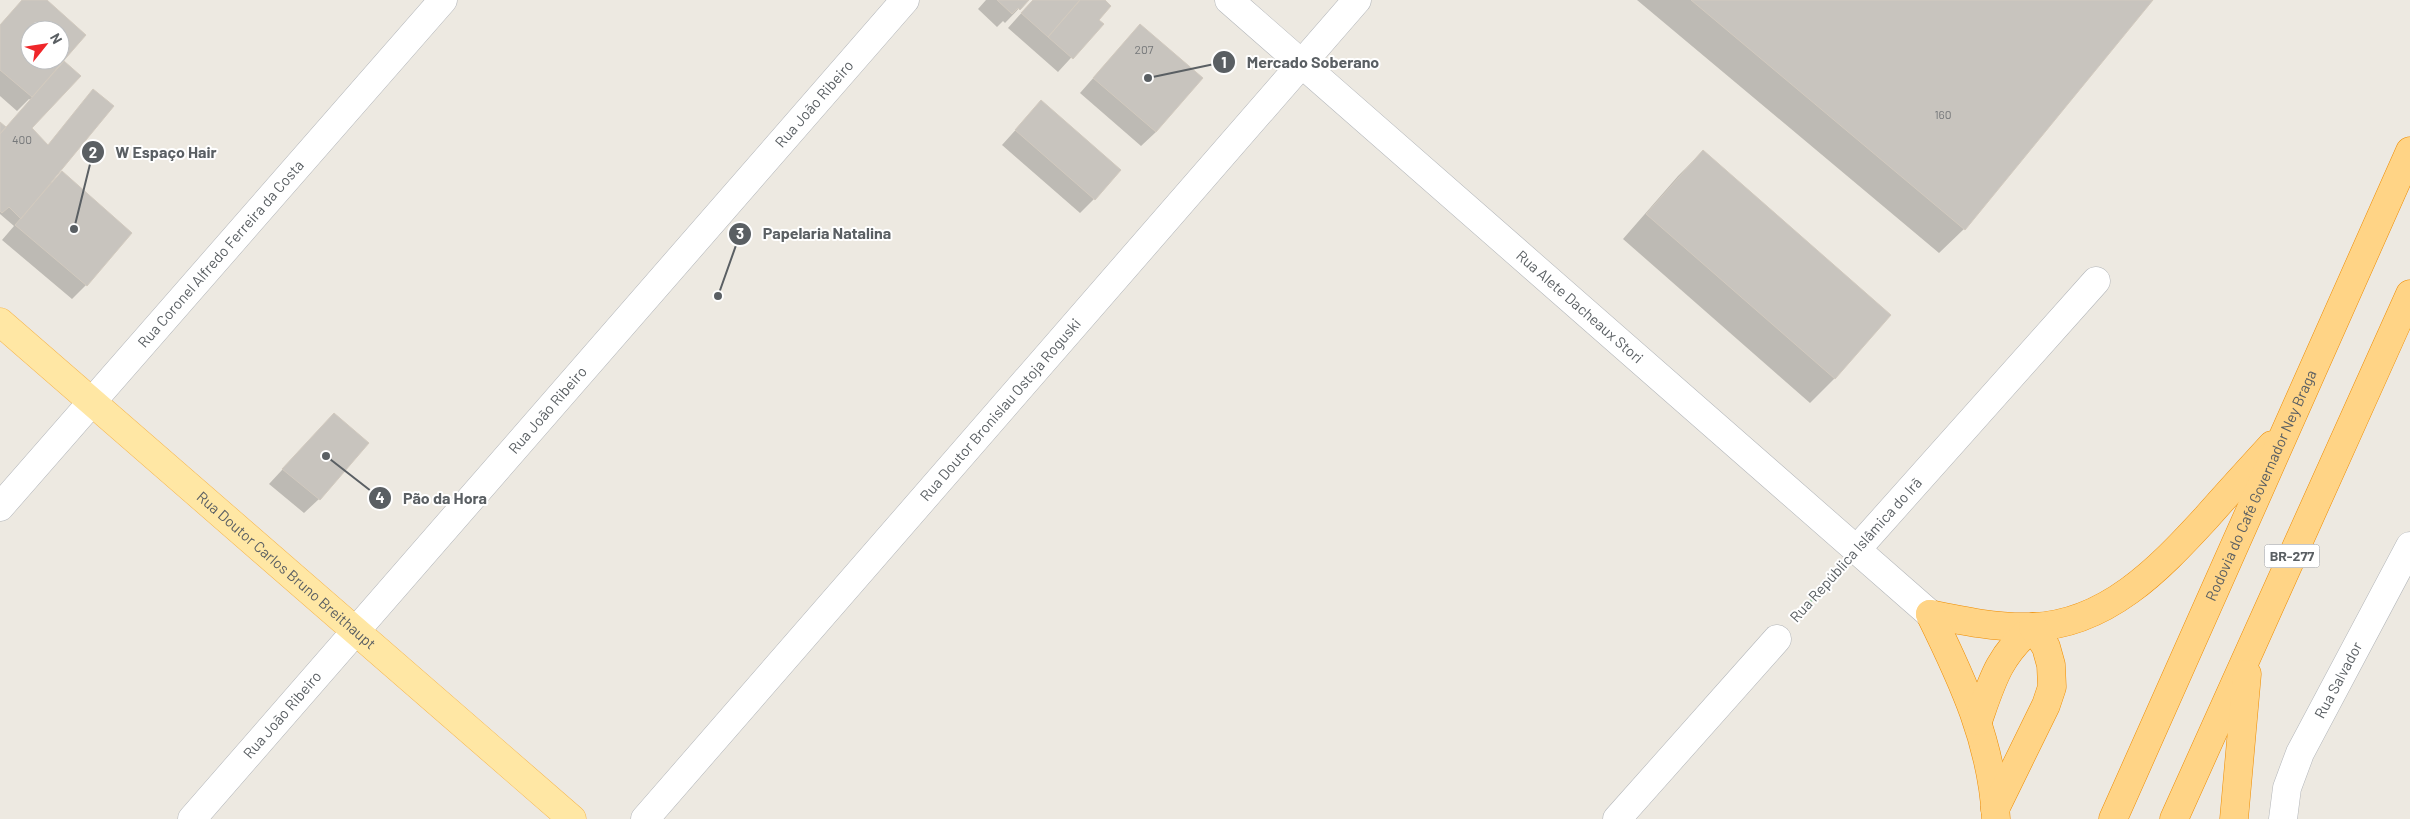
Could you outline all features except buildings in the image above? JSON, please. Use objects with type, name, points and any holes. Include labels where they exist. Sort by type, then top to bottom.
[{"type":"highway","name":"Rodovia do Café Governador Ney Braga","points":[[2113,819],[2410,151]]},
{"type":"highway","name":"BR-277","points":[[2174,819],[2410,294]]},
{"type":"highway","points":[[1930,614],[1997,626],[2032,627],[2075,619],[2111,603],[2140,584],[2169,558],[2288,427]]},
{"type":"highway","points":[[1930,614],[1957,668],[1978,721],[1988,761],[1994,816]]},
{"type":"highway","points":[[1978,721],[2002,658],[2016,641],[2032,627]]},
{"type":"highway","points":[[1994,816],[2046,705],[2052,687],[2051,665],[2046,647],[2032,627]]},
{"type":"highway","points":[[2234,819],[2250,651]]},
{"type":"main road","name":"Rua Doutor Carlos Bruno Breithaupt","points":[[0,322],[572,819]]},
{"type":"street","name":"Rua Coronel Alfredo Ferreira da Costa","points":[[0,507],[443,0]]},
{"type":"street","name":"Rua João Ribeiro","points":[[192,819],[904,0]]},
{"type":"street","name":"Rua Alete Dacheaux Stori","points":[[1229,0],[1930,614]]},
{"type":"street","name":"Rua Doutor Bronislau Ostoja Roguski","points":[[645,819],[1357,0]]},
{"type":"street","name":"Rua República Islâmica do Irã","points":[[1857,549],[2096,281]]},
{"type":"street","name":"Rua Salvador","points":[[2283,819],[2287,788],[2300,754],[2410,546]]},
{"type":"street","points":[[1617,819],[1777,639]]},
{"type":"path","name":"Rua República Islâmica do Irã","points":[[1777,639],[1857,549]]},
{"type":"place","name":"Mercado Soberano","points":[[1148,78]]},
{"type":"place","name":"W Espaço Hair","points":[[74,229]]},
{"type":"place","name":"Papelaria Natalina","points":[[718,296]]},
{"type":"place","name":"Pão da Hora","points":[[326,456]]}]
